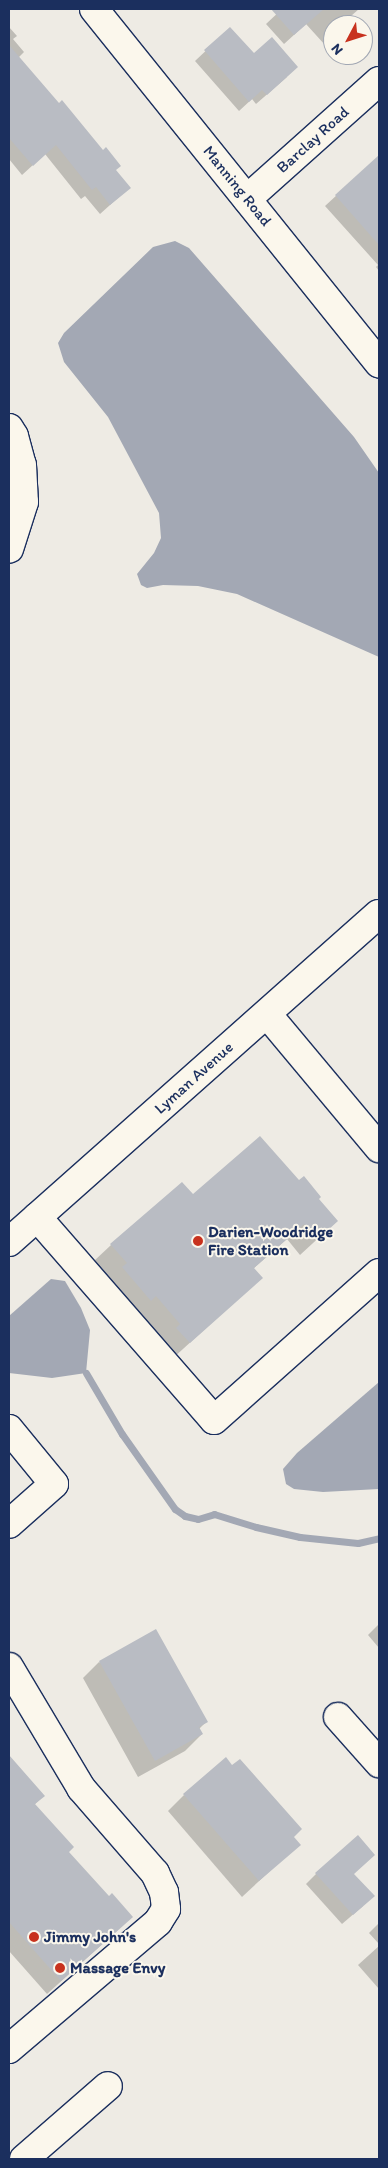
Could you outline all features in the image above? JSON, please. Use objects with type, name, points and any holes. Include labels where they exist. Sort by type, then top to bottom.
[{"type":"street","name":"Manning Road","points":[[94,9],[379,364]]},
{"type":"street","name":"Barclay Road","points":[[247,200],[379,82]]},
{"type":"street","points":[[9,428],[14,436],[22,465],[24,502],[9,549]]},
{"type":"street","name":"Lyman Avenue","points":[[9,1242],[379,914]]},
{"type":"street","points":[[267,1014],[379,1148]]},
{"type":"street","points":[[37,1217],[214,1420],[379,1273]]},
{"type":"street","points":[[9,1429],[54,1484],[9,1524]]},
{"type":"street","points":[[9,1667],[81,1788],[154,1873],[164,1892],[166,1909],[158,1922],[9,2049]]},
{"type":"street","points":[[338,1717],[379,1763]]},
{"type":"street","points":[[24,2159],[108,2086]]},
{"type":"shaded area","points":[[175,241],[189,248],[354,437],[379,473],[379,657],[237,594],[198,586],[163,585],[147,588],[141,585],[137,574],[154,553],[161,538],[159,513],[108,417],[64,362],[58,343],[64,333],[153,247]]},
{"type":"shaded area","points":[[51,1279],[65,1281],[81,1308],[90,1330],[86,1373],[52,1378],[9,1373],[9,1316]]},
{"type":"shaded area","points":[[379,1382],[379,1489],[323,1492],[294,1489],[286,1484],[283,1469],[297,1453]]},
{"type":"building","points":[[271,9],[324,9],[294,35]]},
{"type":"building","points":[[230,27],[254,53],[272,37],[298,67],[267,95],[262,90],[249,102],[204,50]]},
{"type":"building","points":[[9,45],[59,103],[62,100],[103,150],[106,147],[121,166],[116,170],[131,188],[110,205],[96,187],[92,190],[56,145],[33,166],[9,138]]},
{"type":"building","points":[[379,155],[379,245],[335,195]]},
{"type":"building","name":"Darien-Woodridge Fire Station","points":[[260,1136],[299,1180],[304,1176],[321,1197],[319,1199],[338,1221],[318,1239],[304,1224],[254,1268],[263,1278],[190,1343],[176,1328],[180,1324],[156,1296],[151,1301],[122,1267],[127,1263],[110,1244],[182,1182],[193,1194]]},
{"type":"building","points":[[156,1629],[208,1722],[199,1727],[203,1734],[155,1761],[99,1661]]},
{"type":"building","points":[[9,1755],[45,1796],[35,1804],[74,1847],[69,1852],[109,1896],[112,1893],[133,1917],[61,1981],[9,1922]]},
{"type":"building","points":[[226,1757],[232,1765],[240,1759],[302,1829],[294,1837],[301,1845],[259,1881],[183,1794]]},
{"type":"building","points":[[358,1835],[375,1855],[354,1874],[375,1896],[353,1915],[315,1873]]},
{"type":"waterway","points":[[86,1373],[122,1434],[175,1509],[185,1516],[198,1519],[214,1514],[256,1527],[300,1537],[358,1543],[379,1538]]},
{"type":"place","name":"Darien-Woodridge Fire Station","points":[[198,1241]]},
{"type":"place","name":"Jimmy John's","points":[[34,1937]]},
{"type":"place","name":"Massage Envy","points":[[60,1968]]}]
